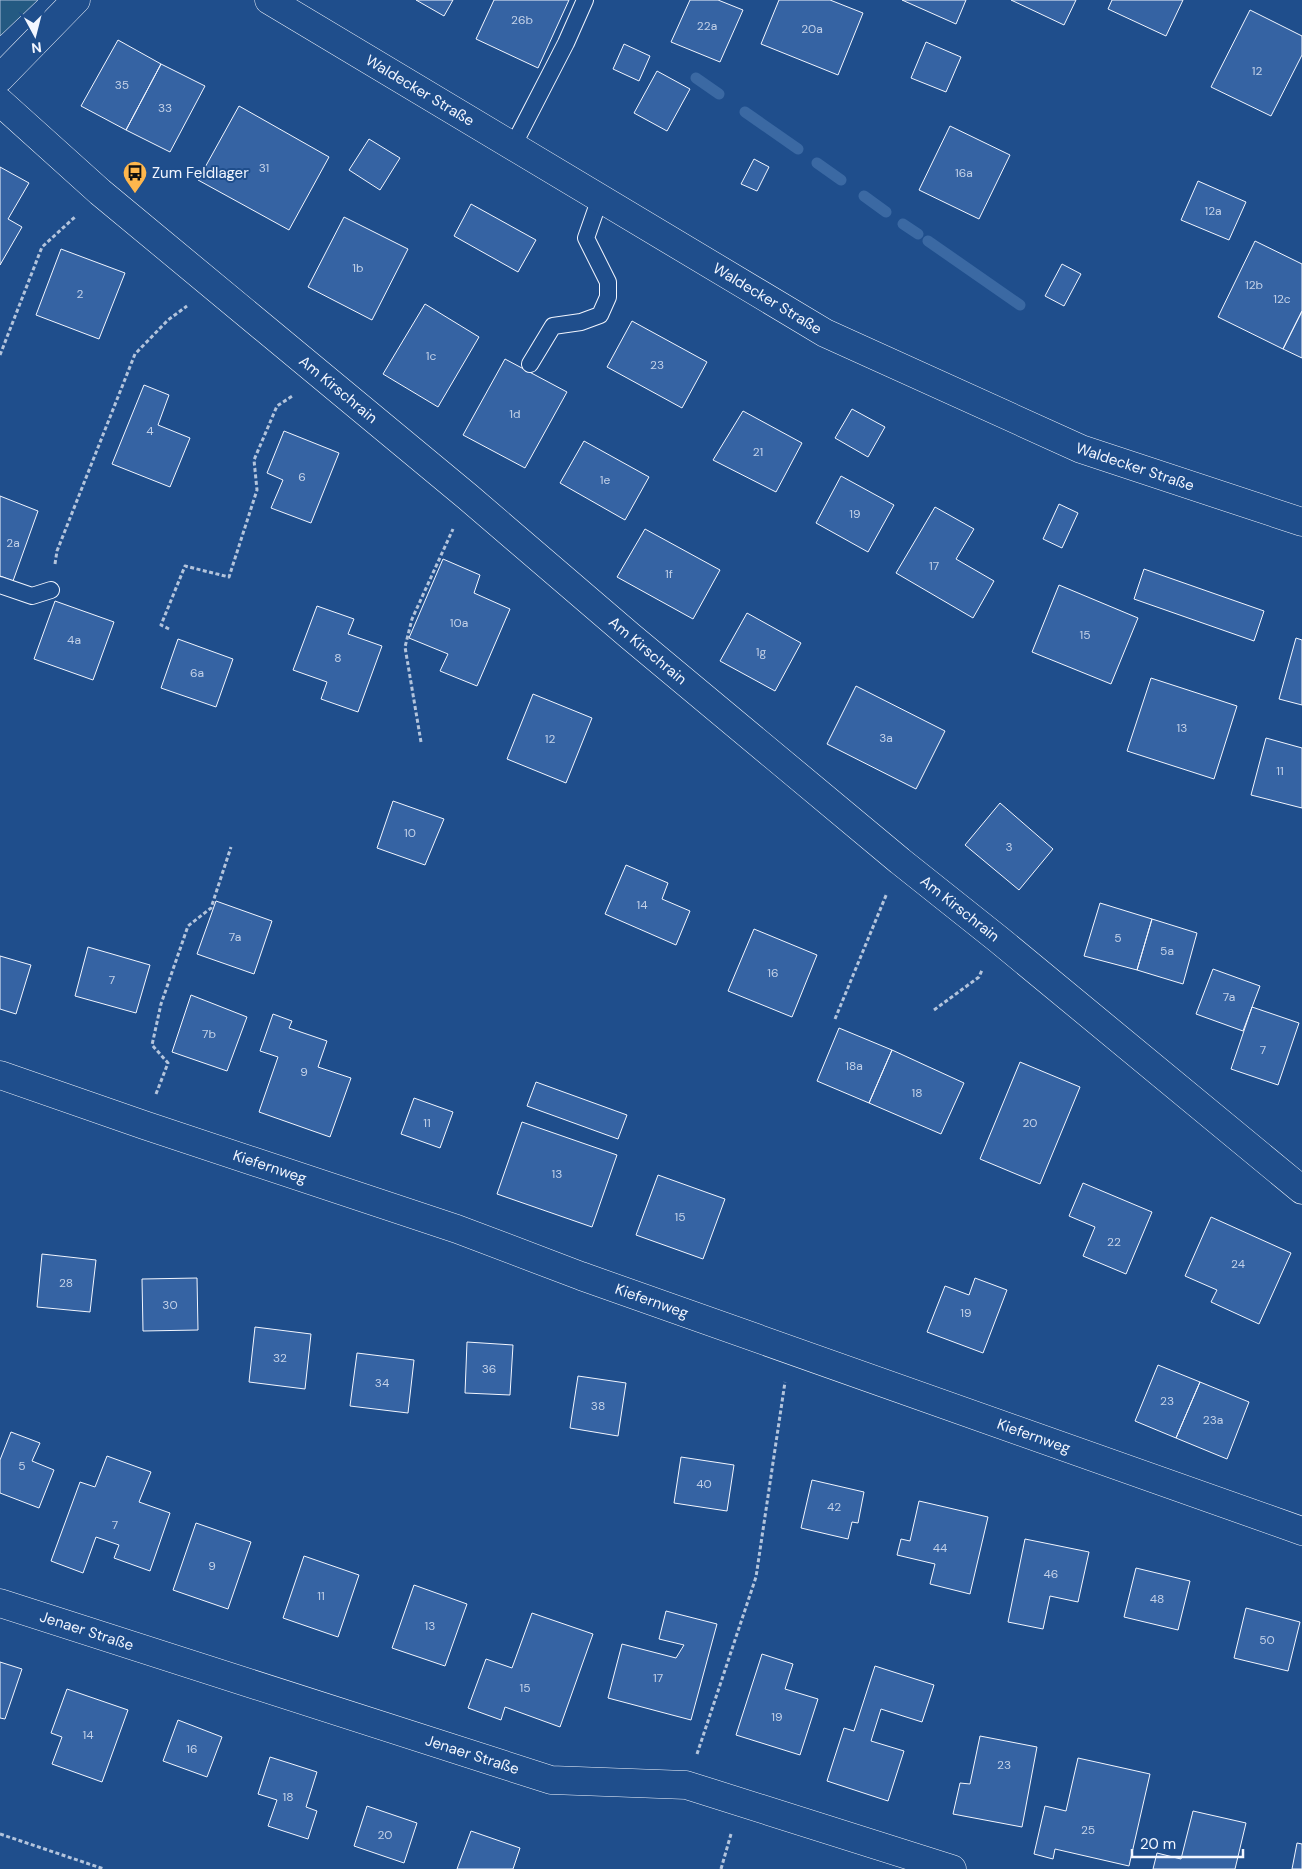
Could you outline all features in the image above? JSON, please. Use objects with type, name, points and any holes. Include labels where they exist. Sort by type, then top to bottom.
[{"type":"street","points":[[0,78],[76,0]]},
{"type":"street","name":"Waldecker Straße","points":[[269,0],[825,332],[1081,449],[1302,522]]},
{"type":"street","name":"Am Kirschrain","points":[[0,102],[100,192],[468,497],[630,636],[1302,1190]]},
{"type":"street","name":"Kiefernweg","points":[[0,1075],[144,1126],[457,1229],[581,1276],[1302,1531]]},
{"type":"street","name":"Jenaer Straße","points":[[0,1603],[551,1780],[686,1785],[952,1869]]},
{"type":"lane","points":[[513,146],[566,43],[585,0]]},
{"type":"lane","points":[[530,364],[552,326],[581,322],[600,315],[608,298],[608,282],[586,238],[600,198]]},
{"type":"lane","points":[[0,585],[32,596],[51,590]]},
{"type":"path","points":[[0,355],[42,247],[100,192]]},
{"type":"path","points":[[51,590],[57,551],[135,354],[168,320],[212,285]]},
{"type":"path","points":[[169,629],[161,625],[185,566],[229,577],[257,490],[254,460],[277,406],[323,377]]},
{"type":"path","points":[[421,742],[405,647],[412,619],[468,497]]},
{"type":"path","points":[[144,1126],[168,1063],[152,1045],[161,1004],[188,926],[211,908],[231,847]]},
{"type":"path","points":[[835,1019],[900,860]]},
{"type":"path","points":[[934,1010],[979,977],[998,939]]},
{"type":"path","points":[[686,1785],[756,1577],[789,1349]]},
{"type":"path","points":[[0,1834],[104,1869]]},
{"type":"shaded area","points":[[0,0],[38,0],[0,36]]},
{"type":"building","points":[[416,0],[453,0],[444,16]]},
{"type":"building","points":[[494,0],[569,0],[538,68],[476,39]]},
{"type":"building","points":[[690,0],[718,0],[743,10],[720,62],[671,42]]},
{"type":"building","points":[[779,0],[830,0],[863,13],[838,75],[761,44]]},
{"type":"building","points":[[902,0],[966,0],[956,24]]},
{"type":"building","points":[[1011,0],[1076,0],[1064,25]]},
{"type":"building","points":[[1112,0],[1183,0],[1166,36],[1108,9]]},
{"type":"building","points":[[1250,10],[1302,36],[1302,55],[1271,116],[1211,87]]},
{"type":"building","points":[[118,40],[161,64],[126,130],[81,106]]},
{"type":"building","points":[[926,42],[961,57],[946,92],[911,78]]},
{"type":"building","points":[[624,44],[650,56],[639,81],[613,69]]},
{"type":"building","points":[[161,64],[205,86],[170,152],[126,130]]},
{"type":"building","points":[[657,71],[690,89],[667,131],[634,113]]},
{"type":"building","points":[[239,106],[329,157],[289,230],[198,180]]},
{"type":"building","points":[[950,126],[1010,155],[979,219],[919,190]]},
{"type":"building","points":[[369,139],[400,158],[380,190],[349,170]]},
{"type":"building","points":[[754,159],[769,167],[757,191],[741,184]]},
{"type":"building","points":[[0,167],[29,183],[8,219],[22,227],[0,265]]},
{"type":"building","points":[[1198,181],[1246,202],[1229,240],[1181,220]]},
{"type":"building","points":[[471,204],[536,240],[518,272],[454,236]]},
{"type":"building","points":[[344,217],[408,249],[372,320],[308,287]]},
{"type":"building","points":[[1255,241],[1302,264],[1302,311],[1283,349],[1218,317]]},
{"type":"building","points":[[61,249],[125,273],[99,339],[36,315]]},
{"type":"building","points":[[1062,264],[1081,274],[1064,306],[1045,296]]},
{"type":"building","points":[[425,304],[479,337],[438,407],[383,374]]},
{"type":"building","points":[[1302,311],[1302,358],[1283,349]]},
{"type":"building","points":[[632,321],[707,362],[682,408],[607,367]]},
{"type":"building","points":[[505,359],[567,392],[525,468],[463,435]]},
{"type":"building","points":[[144,385],[169,395],[158,425],[190,438],[170,487],[112,464]]},
{"type":"building","points":[[852,409],[885,427],[868,457],[835,438]]},
{"type":"building","points":[[743,411],[802,443],[776,492],[713,460]]},
{"type":"building","points":[[284,431],[339,453],[311,523],[271,508],[283,480],[267,473]]},
{"type":"building","points":[[584,441],[649,477],[625,520],[560,483]]},
{"type":"building","points":[[841,476],[894,505],[868,552],[816,523]]},
{"type":"building","points":[[0,496],[38,511],[13,581],[0,576]]},
{"type":"building","points":[[1059,504],[1078,513],[1062,548],[1043,539]]},
{"type":"building","points":[[935,507],[974,529],[956,559],[994,581],[973,618],[896,573]]},
{"type":"building","points":[[645,529],[720,570],[693,619],[617,577]]},
{"type":"building","points":[[443,559],[480,575],[474,593],[510,609],[477,686],[440,671],[448,654],[409,638]]},
{"type":"building","points":[[1144,569],[1264,611],[1254,641],[1134,599]]},
{"type":"building","points":[[1059,585],[1138,618],[1111,684],[1032,652]]},
{"type":"building","points":[[55,601],[114,622],[93,680],[34,659]]},
{"type":"building","points":[[317,606],[354,619],[348,634],[382,646],[358,712],[321,699],[327,682],[293,670]]},
{"type":"building","points":[[747,613],[801,643],[775,691],[720,661]]},
{"type":"building","points":[[1296,638],[1302,640],[1302,705],[1279,699]]},
{"type":"building","points":[[178,639],[233,659],[216,707],[161,688]]},
{"type":"building","points":[[1151,678],[1237,706],[1214,779],[1127,751]]},
{"type":"building","points":[[856,686],[945,731],[916,789],[827,744]]},
{"type":"building","points":[[533,694],[592,718],[566,783],[507,759]]},
{"type":"building","points":[[1266,738],[1302,748],[1302,808],[1251,795]]},
{"type":"building","points":[[393,801],[444,819],[425,865],[377,848]]},
{"type":"building","points":[[1000,803],[1053,849],[1019,890],[965,845]]},
{"type":"building","points":[[626,865],[668,883],[662,899],[690,911],[676,945],[605,914]]},
{"type":"building","points":[[216,901],[272,921],[254,974],[197,954]]},
{"type":"building","points":[[1100,903],[1152,919],[1137,970],[1084,956]]},
{"type":"building","points":[[1152,919],[1197,933],[1183,984],[1137,970]]},
{"type":"building","points":[[754,929],[817,955],[792,1017],[728,991]]},
{"type":"building","points":[[88,947],[150,965],[136,1013],[75,996]]},
{"type":"building","points":[[0,956],[31,965],[16,1014],[0,1009]]},
{"type":"building","points":[[1213,969],[1260,986],[1243,1031],[1196,1014]]},
{"type":"building","points":[[191,995],[247,1017],[227,1071],[172,1052]]},
{"type":"building","points":[[1252,1007],[1299,1023],[1278,1085],[1231,1069]]},
{"type":"building","points":[[273,1014],[292,1021],[289,1028],[327,1041],[318,1067],[351,1078],[330,1137],[259,1112],[278,1057],[260,1051]]},
{"type":"building","points":[[839,1028],[892,1050],[869,1103],[817,1081]]},
{"type":"building","points":[[892,1050],[964,1083],[941,1134],[869,1103]]},
{"type":"building","points":[[1020,1062],[1080,1087],[1040,1184],[980,1159]]},
{"type":"building","points":[[536,1082],[627,1115],[618,1139],[527,1106]]},
{"type":"building","points":[[414,1098],[453,1112],[440,1148],[401,1134]]},
{"type":"building","points":[[522,1122],[617,1155],[592,1227],[497,1194]]},
{"type":"building","points":[[658,1175],[725,1199],[703,1259],[636,1235]]},
{"type":"building","points":[[1083,1183],[1152,1212],[1126,1274],[1083,1256],[1095,1227],[1069,1216]]},
{"type":"building","points":[[1211,1217],[1291,1253],[1259,1324],[1211,1302],[1217,1290],[1185,1276]]},
{"type":"building","points":[[42,1254],[96,1260],[90,1312],[37,1307]]},
{"type":"building","points":[[197,1278],[198,1330],[143,1331],[142,1279]]},
{"type":"building","points":[[975,1278],[1007,1290],[983,1353],[927,1332],[945,1286],[969,1295]]},
{"type":"building","points":[[255,1327],[311,1334],[305,1389],[249,1382]]},
{"type":"building","points":[[467,1342],[513,1345],[510,1395],[465,1393]]},
{"type":"building","points":[[357,1353],[414,1360],[408,1413],[350,1406]]},
{"type":"building","points":[[1158,1365],[1200,1382],[1176,1438],[1135,1421]]},
{"type":"building","points":[[578,1376],[626,1383],[618,1436],[570,1428]]},
{"type":"building","points":[[1200,1382],[1249,1402],[1227,1459],[1176,1438]]},
{"type":"building","points":[[11,1432],[40,1443],[32,1461],[54,1470],[39,1508],[0,1493],[0,1460]]},
{"type":"building","points":[[107,1456],[151,1472],[139,1502],[170,1513],[150,1571],[114,1558],[119,1545],[96,1537],[83,1573],[51,1561],[80,1482],[95,1487]]},
{"type":"building","points":[[681,1457],[734,1465],[727,1511],[674,1503]]},
{"type":"building","points":[[812,1480],[864,1492],[858,1523],[852,1522],[848,1539],[801,1528]]},
{"type":"building","points":[[919,1501],[988,1517],[970,1594],[930,1584],[935,1564],[897,1555],[901,1539],[910,1541]]},
{"type":"building","points":[[196,1523],[251,1542],[228,1609],[173,1590]]},
{"type":"building","points":[[1025,1539],[1089,1552],[1078,1602],[1050,1596],[1043,1629],[1008,1622]]},
{"type":"building","points":[[304,1556],[359,1575],[338,1637],[283,1618]]},
{"type":"building","points":[[1136,1568],[1190,1581],[1178,1630],[1124,1617]]},
{"type":"building","points":[[414,1585],[467,1604],[445,1666],[392,1648]]},
{"type":"building","points":[[1246,1608],[1300,1622],[1288,1671],[1234,1658]]},
{"type":"building","points":[[666,1611],[717,1624],[691,1720],[608,1698],[622,1644],[676,1658],[684,1645],[659,1639]]},
{"type":"building","points":[[532,1613],[593,1634],[560,1727],[505,1707],[501,1720],[468,1708],[486,1659],[512,1668]]},
{"type":"building","points":[[762,1654],[793,1664],[785,1689],[818,1699],[800,1755],[736,1735]]},
{"type":"building","points":[[0,1662],[22,1669],[5,1719],[0,1718]]},
{"type":"building","points":[[875,1666],[934,1685],[922,1722],[881,1709],[871,1741],[904,1751],[888,1801],[827,1781],[844,1728],[854,1731]]},
{"type":"building","points":[[67,1689],[128,1710],[102,1782],[52,1764],[62,1737],[51,1733]]},
{"type":"building","points":[[178,1720],[222,1737],[207,1777],[163,1761]]},
{"type":"building","points":[[980,1736],[1037,1747],[1022,1827],[953,1814],[960,1783],[970,1784]]},
{"type":"building","points":[[270,1757],[317,1772],[306,1807],[317,1811],[308,1839],[268,1826],[277,1800],[258,1794]]},
{"type":"building","points":[[1078,1758],[1150,1774],[1129,1866],[1055,1849],[1053,1859],[1034,1854],[1045,1806],[1066,1811]]},
{"type":"building","points":[[367,1806],[417,1823],[404,1863],[354,1846]]},
{"type":"building","points":[[1193,1811],[1246,1823],[1235,1869],[1153,1869],[1157,1853],[1181,1859]]},
{"type":"building","points":[[471,1831],[520,1848],[513,1869],[457,1869]]},
{"type":"building","points":[[1297,1843],[1302,1844],[1302,1869],[1292,1869]]},
{"type":"waterway","points":[[696,78],[719,94]]},
{"type":"waterway","points":[[745,112],[798,149]]},
{"type":"waterway","points":[[817,163],[841,180]]},
{"type":"waterway","points":[[864,196],[886,212]]},
{"type":"waterway","points":[[903,224],[918,234]]},
{"type":"waterway","points":[[928,241],[1020,305]]},
{"type":"place","name":"Zum Feldlager","points":[[135,194]]}]
